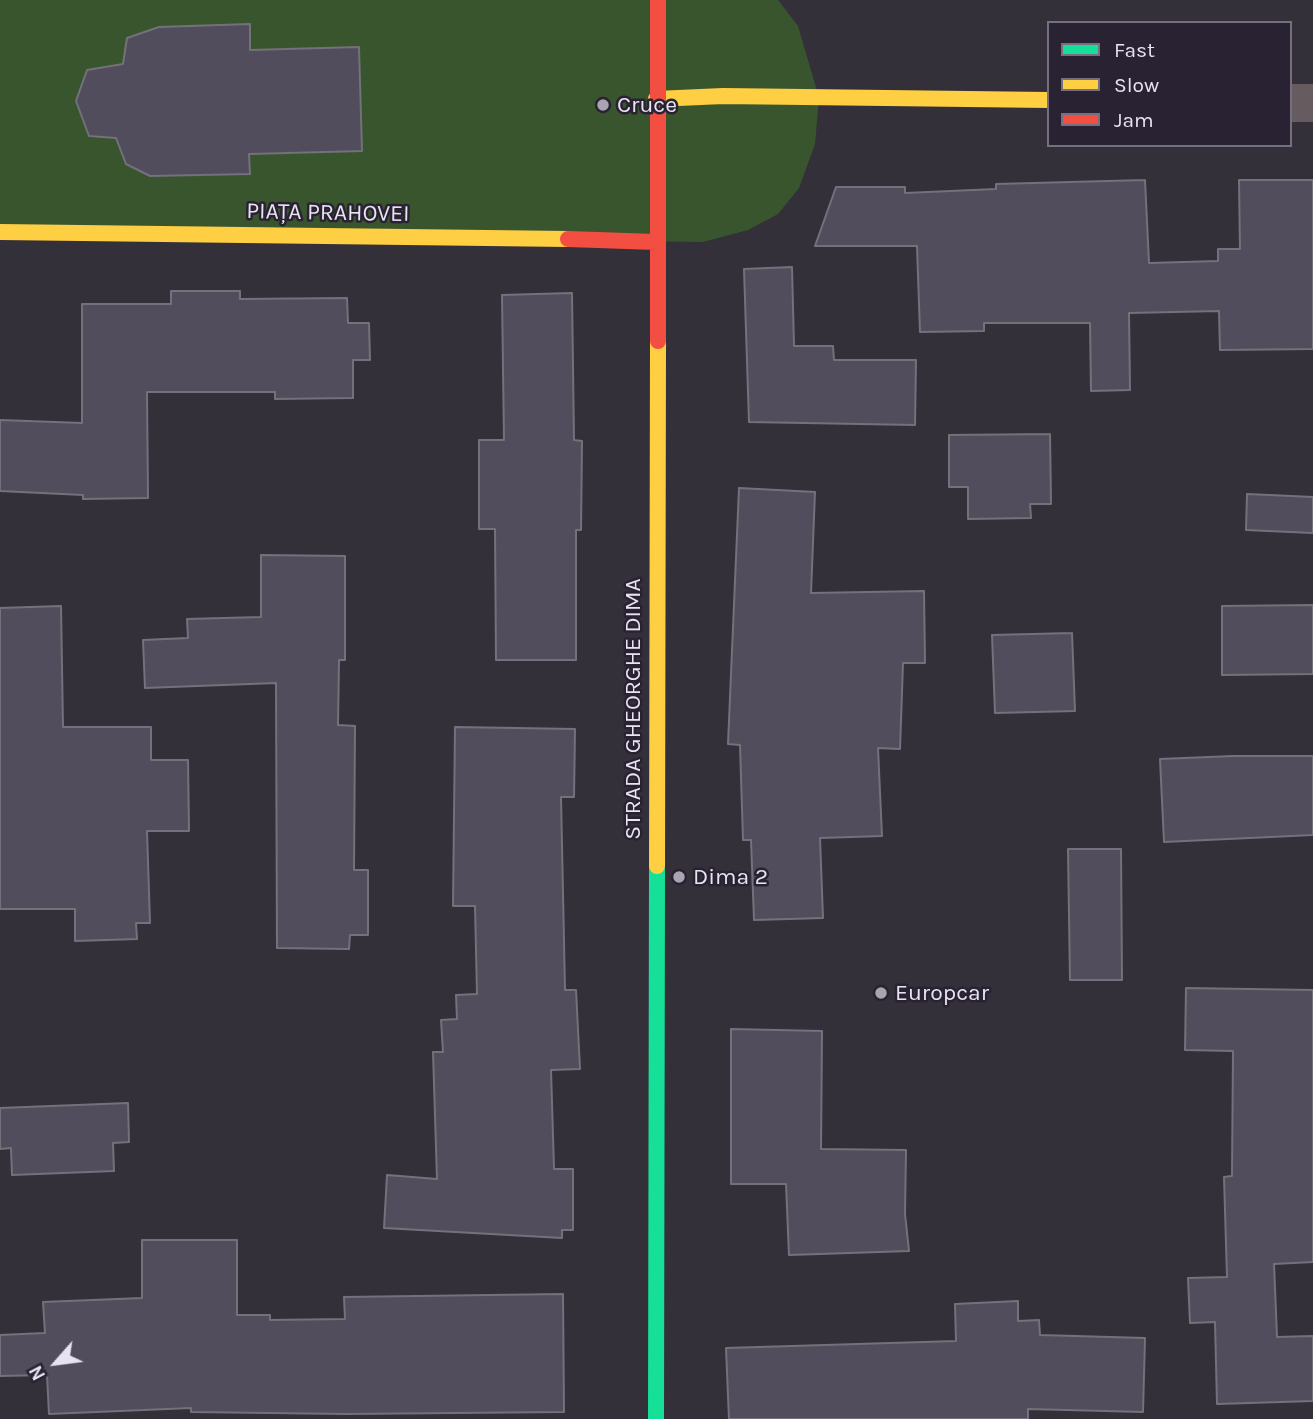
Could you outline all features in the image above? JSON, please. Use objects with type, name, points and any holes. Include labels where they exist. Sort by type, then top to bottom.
[{"type":"street","name":"STRADA GHEORGHE DIMA","points":[[656,1419],[658,0]]},
{"type":"street","points":[[656,99],[723,96],[1047,100]]},
{"type":"street","points":[[1292,103],[1313,103]]},
{"type":"street","name":"PIAȚA PRAHOVEI","points":[[0,232],[605,239],[656,242]]},
{"type":"green space","points":[[0,0],[778,0],[798,26],[819,98],[815,144],[799,188],[778,214],[748,230],[703,242],[0,232]]},
{"type":"building","points":[[250,24],[250,50],[359,47],[362,151],[249,154],[250,174],[150,176],[126,164],[116,138],[89,136],[76,101],[87,70],[123,64],[127,38],[159,27]]},
{"type":"building","points":[[1145,180],[1149,263],[1218,261],[1218,249],[1240,249],[1239,180],[1313,180],[1313,349],[1220,350],[1219,311],[1129,313],[1130,390],[1091,391],[1090,323],[984,323],[984,331],[920,332],[917,246],[815,246],[836,187],[905,187],[905,193],[996,189],[996,184]]},
{"type":"building","points":[[792,267],[794,346],[833,346],[834,360],[916,360],[915,425],[749,422],[744,269]]},
{"type":"building","points":[[171,291],[240,291],[240,299],[347,298],[348,323],[369,323],[370,360],[353,360],[353,398],[275,399],[275,392],[147,392],[148,498],[83,499],[83,495],[0,491],[0,420],[82,423],[82,304],[171,304]]},
{"type":"building","points":[[572,293],[574,440],[582,441],[581,530],[576,530],[576,660],[496,660],[495,529],[479,529],[479,440],[504,440],[502,295]]},
{"type":"building","points":[[1050,434],[1051,504],[1030,504],[1031,518],[968,519],[968,487],[949,487],[949,435]]},
{"type":"building","points":[[739,488],[815,492],[811,593],[924,591],[925,663],[903,663],[900,749],[878,748],[882,836],[820,838],[823,918],[754,920],[751,840],[743,840],[740,745],[728,744]]},
{"type":"building","points":[[1247,494],[1313,497],[1313,533],[1246,530]]},
{"type":"building","points":[[261,555],[345,556],[345,660],[339,660],[338,725],[355,726],[354,870],[368,870],[368,935],[350,935],[349,949],[277,948],[276,683],[145,688],[143,640],[188,638],[187,619],[261,617]]},
{"type":"building","points":[[1313,605],[1313,674],[1222,675],[1222,606]]},
{"type":"building","points":[[61,606],[63,727],[151,727],[151,760],[188,760],[189,831],[147,831],[150,923],[136,923],[137,939],[75,941],[75,909],[0,909],[0,608]]},
{"type":"building","points":[[1072,633],[1075,711],[995,713],[992,635]]},
{"type":"building","points":[[455,727],[575,729],[574,797],[561,797],[565,990],[576,990],[580,1069],[551,1070],[554,1169],[573,1169],[573,1230],[562,1230],[562,1238],[384,1228],[387,1175],[437,1179],[433,1052],[443,1052],[441,1020],[457,1019],[456,995],[477,994],[475,906],[453,906]]},
{"type":"building","points":[[1313,756],[1313,835],[1164,842],[1160,759]]},
{"type":"building","points":[[1068,849],[1121,849],[1122,980],[1070,980]]},
{"type":"building","points":[[1186,988],[1313,990],[1313,1262],[1274,1264],[1277,1337],[1313,1336],[1313,1401],[1217,1404],[1215,1322],[1190,1323],[1188,1278],[1227,1277],[1224,1177],[1232,1176],[1233,1051],[1185,1050]]},
{"type":"building","points":[[731,1029],[822,1031],[821,1149],[906,1150],[905,1214],[909,1251],[789,1255],[786,1184],[731,1184]]},
{"type":"building","points":[[128,1103],[129,1142],[113,1143],[114,1171],[12,1175],[11,1148],[0,1149],[0,1108]]},
{"type":"building","points":[[142,1240],[237,1240],[237,1315],[270,1315],[270,1320],[345,1319],[344,1297],[563,1294],[564,1412],[346,1414],[191,1412],[191,1408],[49,1414],[47,1375],[0,1376],[0,1335],[45,1333],[43,1302],[142,1298]]},
{"type":"building","points":[[1018,1301],[1018,1321],[1039,1320],[1040,1335],[1145,1338],[1143,1412],[1028,1409],[1028,1419],[729,1419],[726,1348],[956,1341],[955,1304]]},
{"type":"traffic: fast","points":[[656,1419],[657,866]]},
{"type":"traffic: slow","points":[[656,99],[723,96],[1047,100]]},
{"type":"traffic: slow","points":[[0,232],[568,239]]},
{"type":"traffic: slow","points":[[657,866],[658,341]]},
{"type":"traffic: jam","points":[[658,0],[658,341]]},
{"type":"traffic: jam","points":[[568,239],[656,242]]},
{"type":"place","name":"Cruce","points":[[603,105]]},
{"type":"place","name":"Dima 2","points":[[679,877]]},
{"type":"place","name":"Europcar","points":[[881,993]]}]
